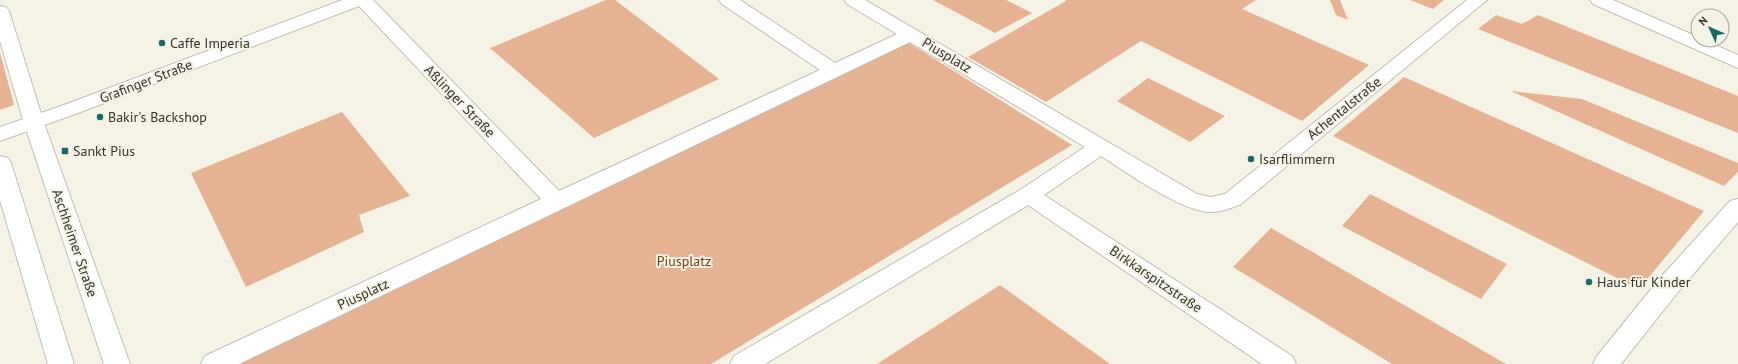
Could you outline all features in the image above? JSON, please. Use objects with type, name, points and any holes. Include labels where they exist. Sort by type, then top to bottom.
[{"type":"street","name":"Grafinger Straße","points":[[0,134],[358,0]]},
{"type":"street","name":"Aßlinger Straße","points":[[363,0],[557,202]]},
{"type":"street","points":[[728,0],[835,71]]},
{"type":"street","points":[[853,0],[911,34]]},
{"type":"street","name":"Achentalstraße","points":[[1100,147],[1189,199],[1202,204],[1223,204],[1233,200],[1328,120],[1478,0]]},
{"type":"street","points":[[1599,0],[1738,62]]},
{"type":"street","name":"Aschheimer Straße","points":[[0,11],[34,122],[117,364]]},
{"type":"street","name":"Piusplatz","points":[[214,364],[911,34],[1100,147]]},
{"type":"street","points":[[743,364],[1028,195],[1100,147]]},
{"type":"street","points":[[0,163],[61,364]]},
{"type":"street","name":"Birkkarspitzstraße","points":[[1028,195],[1283,364]]},
{"type":"street","points":[[1606,364],[1670,285],[1738,207]]},
{"type":"green space","points":[[606,0],[615,0],[719,79],[594,138],[490,48]]},
{"type":"green space","points":[[933,0],[1006,0],[1032,13],[995,33]]},
{"type":"green space","points":[[1065,0],[1256,0],[1242,9],[1369,65],[1302,121],[1141,41],[1046,102],[968,57],[1066,1]]},
{"type":"green space","points":[[1330,0],[1340,0],[1348,20],[1336,15]]},
{"type":"green space","points":[[1410,0],[1444,0],[1433,9]]},
{"type":"green space","points":[[1496,15],[1522,24],[1538,15],[1738,96],[1738,133],[1478,29]]},
{"type":"green space","name":"Piusplatz","points":[[906,41],[1072,145],[711,364],[239,364]]},
{"type":"green space","points":[[0,52],[14,105],[0,110]]},
{"type":"green space","points":[[1404,77],[1704,211],[1639,289],[1333,136]]},
{"type":"green space","points":[[1148,78],[1225,116],[1190,142],[1117,101]]},
{"type":"green space","points":[[1511,91],[1582,99],[1738,163],[1738,172],[1724,186]]},
{"type":"green space","points":[[342,112],[410,196],[359,215],[364,232],[246,287],[191,173]]},
{"type":"green space","points":[[1370,194],[1507,264],[1481,299],[1342,226]]},
{"type":"green space","points":[[1271,228],[1506,364],[1392,364],[1233,267]]},
{"type":"green space","points":[[1000,285],[1110,364],[877,364]]},
{"type":"place","name":"Caffe Imperia","points":[[162,43]]},
{"type":"place","name":"Bakir's Backshop","points":[[100,117]]},
{"type":"place","name":"Sankt Pius","points":[[65,151]]},
{"type":"place","name":"Isarflimmern","points":[[1251,159]]},
{"type":"place","name":"Haus für Kinder","points":[[1589,282]]}]
